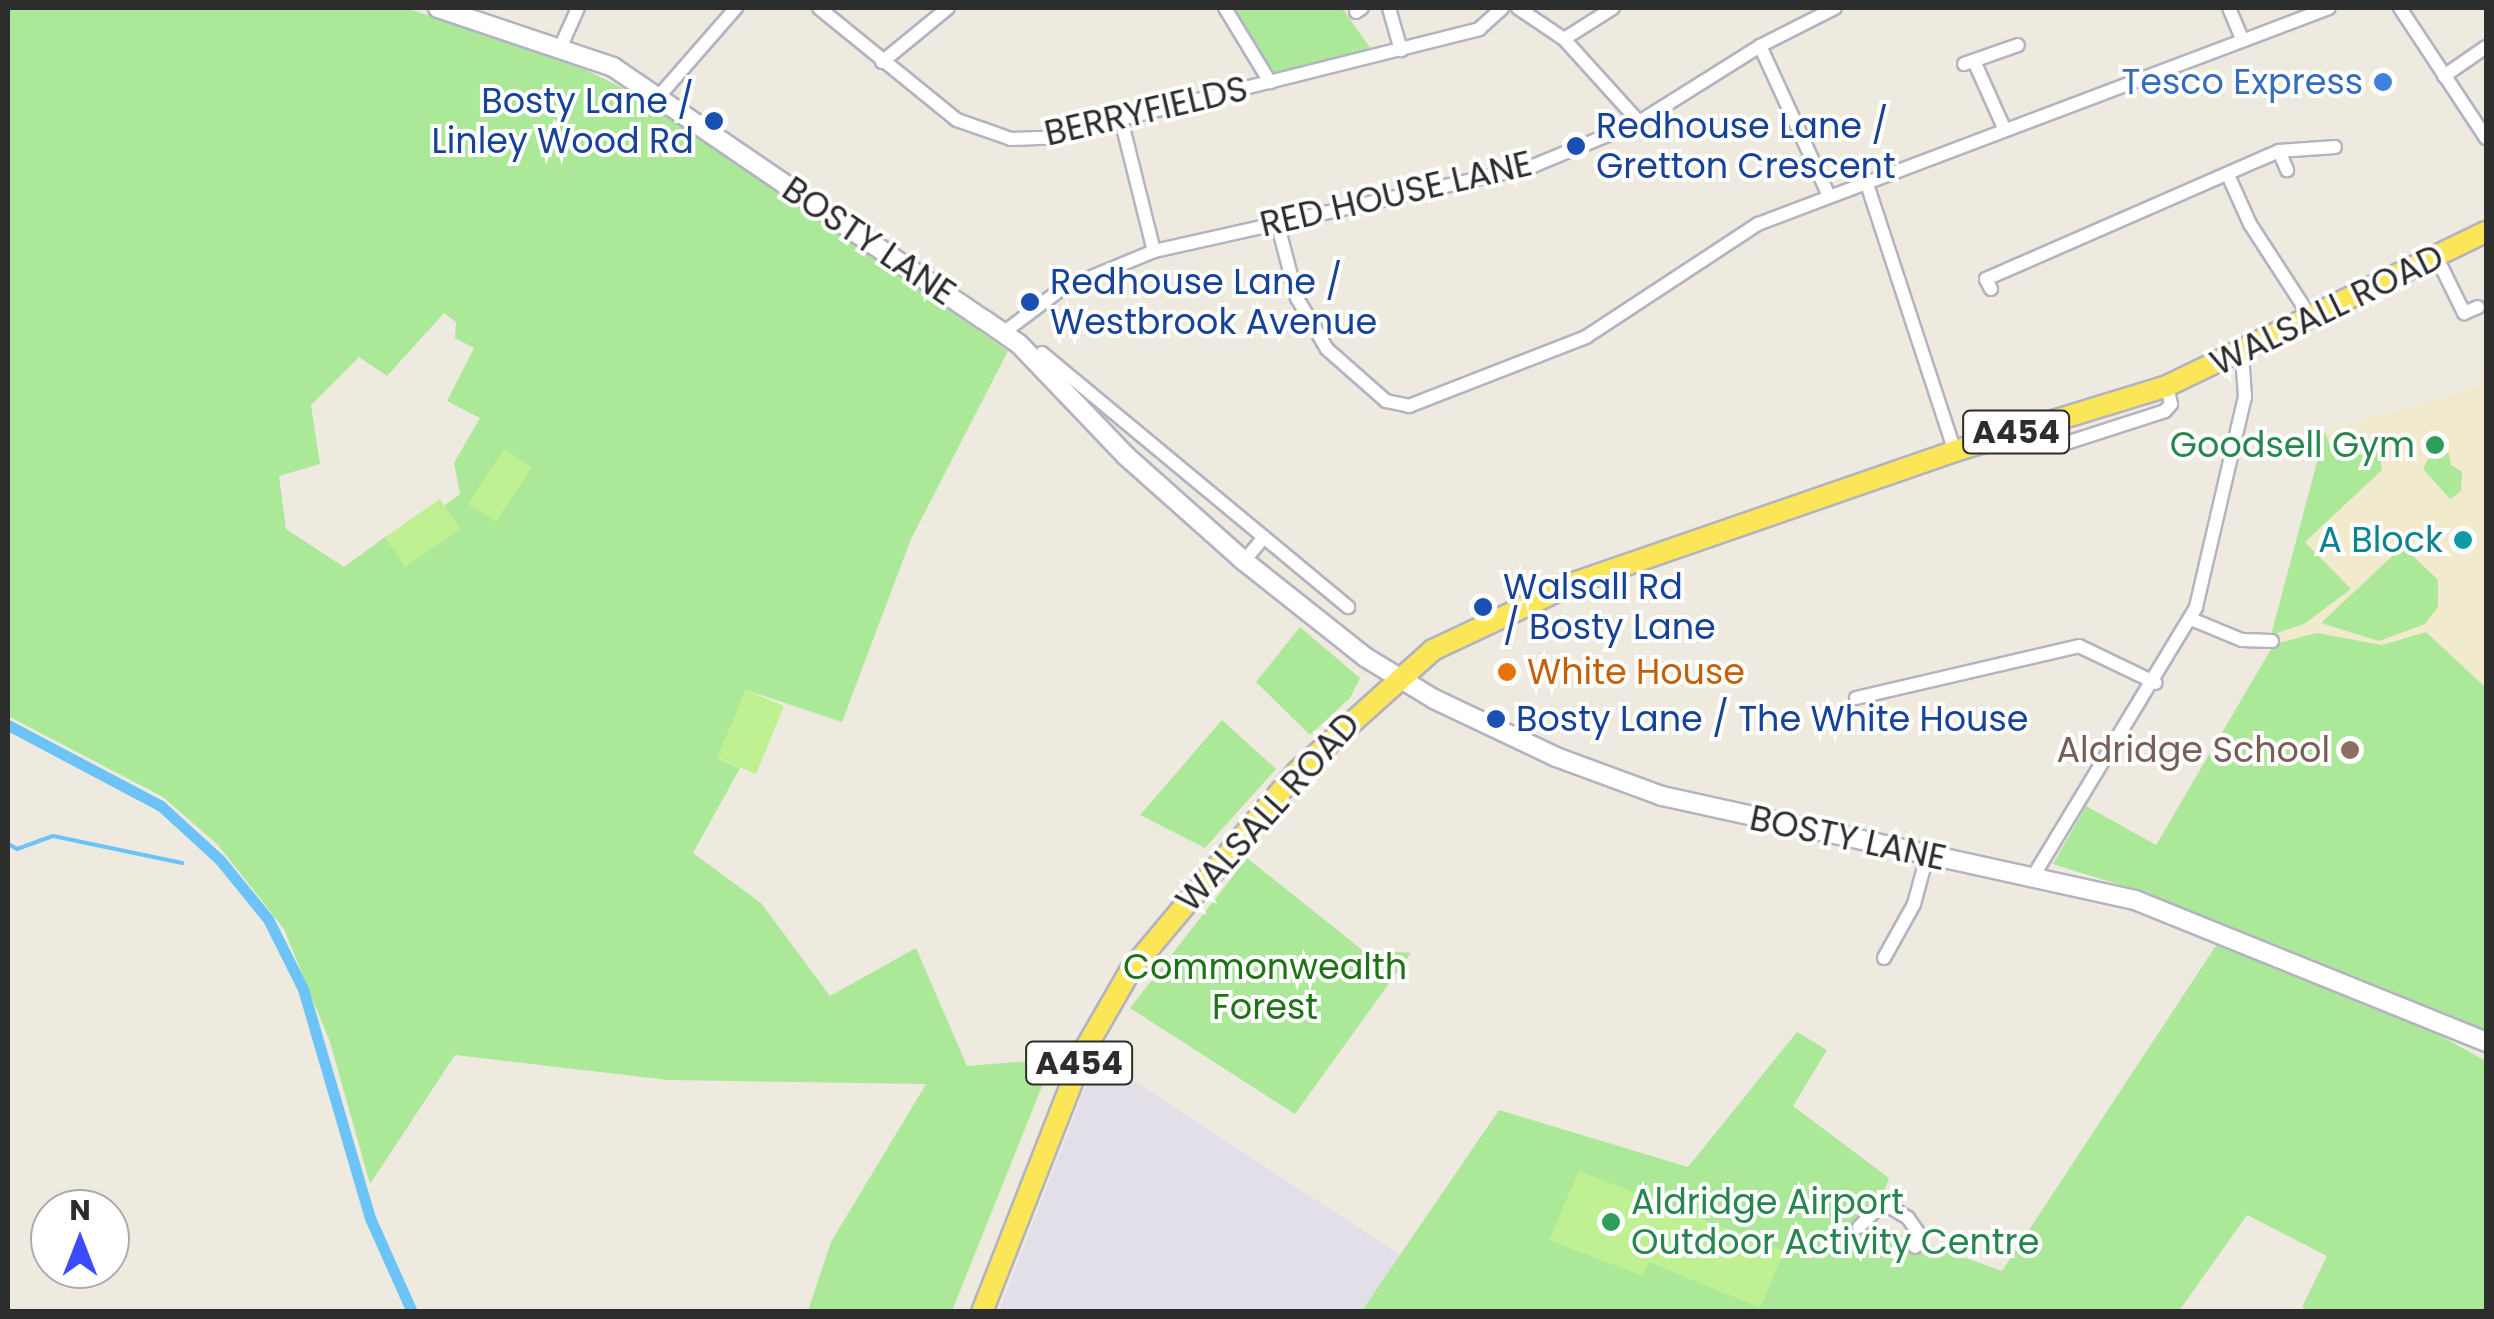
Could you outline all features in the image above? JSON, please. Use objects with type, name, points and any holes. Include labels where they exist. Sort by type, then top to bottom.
[{"type":"main road","name":"BOSTY LANE","points":[[438,8],[561,46],[660,95],[1003,332],[1149,478],[1244,561],[1396,679],[1556,757],[1662,796],[2134,900],[2486,1042]]},
{"type":"main road","name":"WALSALL ROAD","points":[[982,1312],[1086,1049],[1130,971],[1298,771],[1396,679],[1444,643],[1530,599],[1955,450],[2167,386],[2242,354],[2486,232]]},
{"type":"street","points":[[561,46],[578,8]]},
{"type":"street","points":[[660,95],[736,8]]},
{"type":"street","name":"BERRYFIELDS","points":[[819,8],[882,62],[982,134],[1046,138],[1479,29],[1502,8]]},
{"type":"street","points":[[882,62],[948,8]]},
{"type":"street","points":[[1225,8],[1270,82]]},
{"type":"street","points":[[1389,8],[1401,50]]},
{"type":"street","points":[[1518,8],[1564,39],[1639,122]]},
{"type":"street","points":[[1564,39],[1613,8]]},
{"type":"street","name":"RED HOUSE LANE","points":[[1003,332],[1060,290],[1154,252],[1534,166],[1639,122],[1760,46],[1835,8]]},
{"type":"street","points":[[2229,8],[2242,39]]},
{"type":"street","points":[[1278,222],[1298,298],[1327,349],[1386,402],[1409,406],[1586,337],[1734,238],[1829,196],[2329,8]]},
{"type":"street","points":[[2400,8],[2486,138]]},
{"type":"street","points":[[2004,128],[1969,62],[2018,45]]},
{"type":"street","points":[[1760,46],[1829,196]]},
{"type":"street","points":[[2444,76],[2486,47]]},
{"type":"street","points":[[1121,119],[1154,252]]},
{"type":"street","points":[[1991,290],[1986,280],[2193,196],[2279,152],[2333,144],[2343,162]]},
{"type":"street","points":[[2279,152],[2287,170]]},
{"type":"street","points":[[2228,176],[2250,224],[2312,318]]},
{"type":"street","points":[[1866,181],[1955,450]]},
{"type":"street","points":[[2436,256],[2466,318],[2478,307]]},
{"type":"street","points":[[1042,353],[1264,537],[1326,595],[1348,607]]},
{"type":"street","points":[[2034,875],[2156,683],[2191,620],[2229,480],[2246,384],[2242,354]]},
{"type":"street","points":[[1244,561],[1264,537]]},
{"type":"street","points":[[2191,620],[2242,640],[2272,641]]},
{"type":"street","points":[[1856,698],[1874,700],[2080,646],[2156,683]]},
{"type":"street","points":[[1884,958],[1914,904],[1927,856]]},
{"type":"street","points":[[1859,1228],[1877,1209],[1890,1208],[1908,1218],[1917,1231],[1915,1247]]},
{"type":"shaded area","name":"Aldridge School","points":[[2486,369],[2486,1032],[2133,889],[2053,864],[2086,806],[2157,844],[2268,661],[2325,432],[2478,387]]},
{"type":"shaded area","points":[[1097,1057],[1400,1255],[1361,1311],[999,1311]]},
{"type":"green space","points":[[8,8],[405,8],[558,56],[640,97],[1008,351],[911,539],[842,722],[746,690],[718,759],[740,768],[693,853],[761,903],[830,996],[916,948],[967,1066],[1053,1059],[952,1311],[808,1311],[831,1242],[926,1084],[668,1080],[455,1055],[370,1184],[330,1042],[284,929],[218,845],[163,797],[8,716]],"holes":[[[444,313],[456,322],[455,338],[474,348],[447,401],[480,418],[454,463],[460,494],[444,506],[460,529],[406,566],[385,537],[344,567],[286,529],[279,476],[320,464],[311,405],[359,357],[387,376]]]},
{"type":"green space","points":[[1232,8],[1342,8],[1373,52],[1274,77]]},
{"type":"green space","points":[[2325,432],[2336,460],[2378,450],[2382,470],[2305,542],[2351,589],[2304,624],[2271,635]]},
{"type":"green space","points":[[504,449],[532,467],[496,522],[468,504]]},
{"type":"green space","points":[[2449,453],[2451,465],[2462,472],[2461,491],[2450,499],[2423,469],[2428,459]]},
{"type":"green space","points":[[440,499],[460,529],[405,567],[385,537]]},
{"type":"green space","points":[[2403,546],[2438,580],[2438,607],[2425,624],[2379,641],[2321,623]]},
{"type":"green space","points":[[1300,627],[1360,678],[1350,698],[1310,735],[1256,682]]},
{"type":"green space","name":"Aldridge School","points":[[2426,632],[2486,688],[2486,1032],[2133,889],[2053,864],[2086,806],[2156,845],[2274,644],[2317,633],[2382,645]]},
{"type":"green space","points":[[746,690],[784,706],[756,774],[717,758]]},
{"type":"green space","points":[[1222,720],[1276,769],[1205,848],[1140,815]]},
{"type":"green space","name":"Commonwealth Forest","points":[[1247,858],[1361,949],[1411,953],[1295,1114],[1130,1008]]},
{"type":"green space","points":[[2217,944],[2399,1013],[2486,1061],[2486,1311],[2310,1311],[2302,1307],[2327,1256],[2247,1215],[2179,1311],[1361,1312],[1499,1110],[1688,1167],[1797,1032],[1827,1050],[1793,1106],[1889,1178],[1872,1224],[2002,1271]]},
{"type":"green space","points":[[1579,1171],[1784,1251],[1760,1308],[1649,1262],[1643,1276],[1549,1240]]},
{"type":"waterway","points":[[8,725],[161,806],[220,860],[268,919],[303,989],[370,1218],[412,1312]]},
{"type":"waterway","points":[[8,844],[17,849],[53,836],[182,863]]},
{"type":"place","name":"Tesco Express","points":[[2383,82]]},
{"type":"place","name":"Bosty Lane / Linley Wood Rd","points":[[714,121]]},
{"type":"place","name":"Redhouse Lane / Gretton Crescent","points":[[1576,146]]},
{"type":"place","name":"Redhouse Lane / Westbrook Avenue","points":[[1030,302]]},
{"type":"place","name":"Goodsell Gym","points":[[2435,445]]},
{"type":"place","name":"A Block","points":[[2463,540]]},
{"type":"place","name":"Walsall Rd / Bosty Lane","points":[[1483,607]]},
{"type":"place","name":"White House","points":[[1507,672]]},
{"type":"place","name":"Bosty Lane / The White House","points":[[1496,719]]},
{"type":"place","name":"Aldridge School","points":[[2350,750]]},
{"type":"place","name":"Aldridge Airport Outdoor Activity Centre","points":[[1611,1222]]}]
